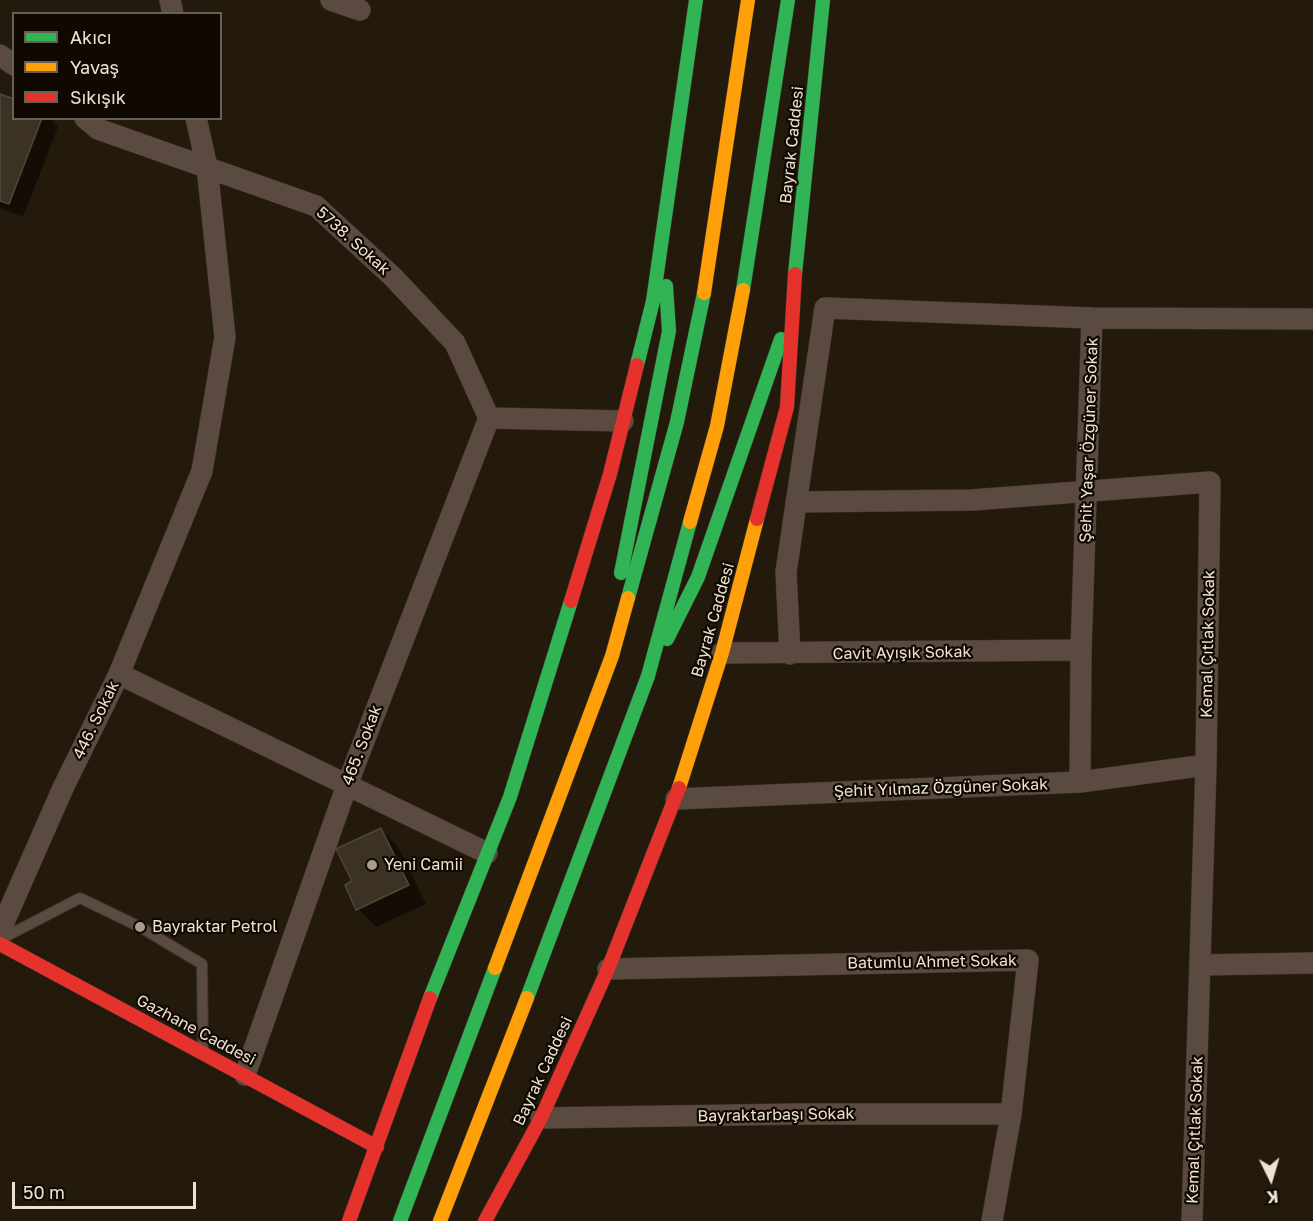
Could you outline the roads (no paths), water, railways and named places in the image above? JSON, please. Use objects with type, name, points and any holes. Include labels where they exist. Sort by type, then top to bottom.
[{"type":"main road","points":[[349,1221],[425,1009],[510,797],[610,474],[653,301],[696,0]]},
{"type":"main road","points":[[400,1221],[609,665],[677,422],[704,296],[748,0]]},
{"type":"main road","points":[[440,1221],[551,938],[648,676],[717,426],[740,306],[788,0]]},
{"type":"main road","name":"Bayrak Caddesi","points":[[492,1215],[541,1118],[608,969],[676,799],[722,653],[787,407],[792,308],[823,0]]},
{"type":"main road","points":[[609,665],[620,579],[669,331],[663,235]]},
{"type":"main road","points":[[648,676],[698,577],[792,308]]},
{"type":"main road","name":"Gazhane Caddesi","points":[[0,944],[377,1147]]},
{"type":"street","points":[[331,0],[360,10]]},
{"type":"street","name":"5738. Sokak","points":[[88,120],[99,129],[316,206],[393,277],[455,343],[489,418]]},
{"type":"street","points":[[119,674],[202,471],[225,337],[207,167],[196,120]]},
{"type":"street","points":[[790,654],[786,572],[825,308],[1092,318]]},
{"type":"street","name":"Şehit Yaşar Özgüner Sokak","points":[[1080,782],[1081,650],[1092,318],[1313,319]]},
{"type":"street","points":[[489,418],[623,422]]},
{"type":"street","name":"465. Sokak","points":[[245,1075],[347,785],[489,418]]},
{"type":"street","name":"Kemal Çıtlak Sokak","points":[[796,502],[972,500],[1210,482],[1206,765],[1192,1221]]},
{"type":"street","name":"Cavit Ayışık Sokak","points":[[722,653],[1081,650]]},
{"type":"street","name":"446. Sokak","points":[[0,931],[63,788],[119,674],[488,853]]},
{"type":"street","name":"Şehit Yılmaz Özgüner Sokak","points":[[676,799],[1080,782],[1206,765]]},
{"type":"street","name":"Batumlu Ahmet Sokak","points":[[608,969],[1028,960],[1011,1114],[992,1221]]},
{"type":"street","points":[[1200,964],[1313,963]]},
{"type":"street","name":"Bayraktarbaşı Sokak","points":[[541,1118],[799,1114],[1011,1114]]},
{"type":"lane","points":[[0,939],[80,898],[140,927],[202,964],[203,1053]]},
{"type":"place","name":"Yeni Camii","points":[[372,865]]},
{"type":"place","name":"Bayraktar Petrol","points":[[140,927]]}]
